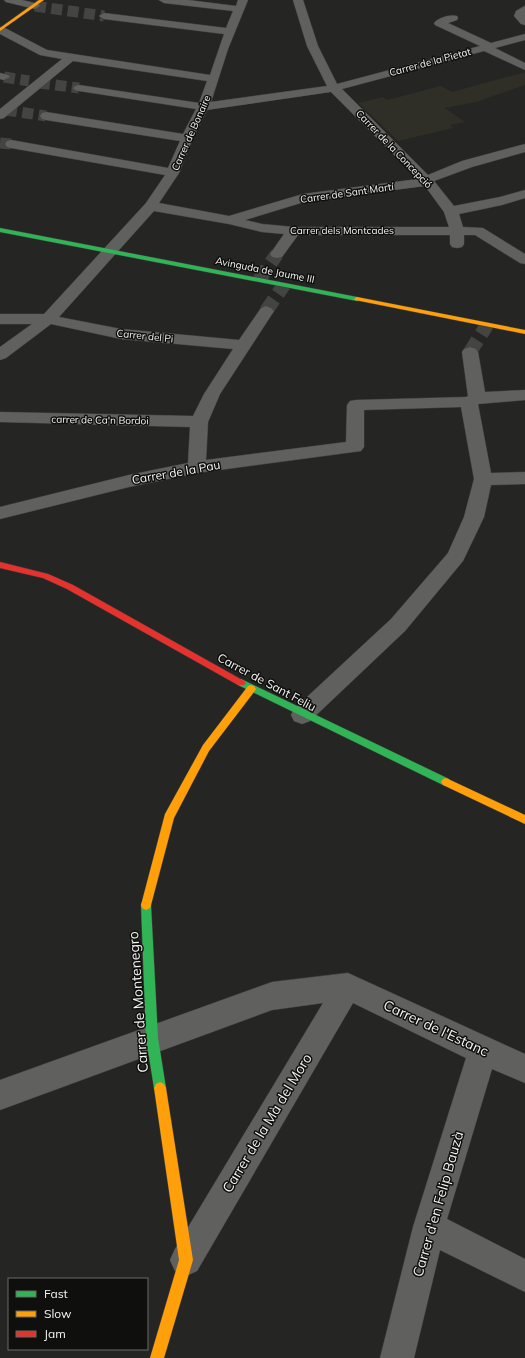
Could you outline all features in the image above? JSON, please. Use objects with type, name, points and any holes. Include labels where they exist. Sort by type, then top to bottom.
[{"type":"street","points":[[9,0],[39,3]]},
{"type":"street","points":[[164,0],[241,5]]},
{"type":"street","name":"Carrer de la Concepció","points":[[298,0],[308,36],[325,74],[334,88],[427,181],[451,211],[457,237]]},
{"type":"street","points":[[39,3],[0,30],[44,53],[214,79]]},
{"type":"street","name":"Carrer de Bonaire","points":[[0,355],[48,319],[151,206],[173,173],[187,138],[204,107],[241,5]]},
{"type":"street","points":[[525,9],[519,16],[525,22]]},
{"type":"street","points":[[104,16],[230,32]]},
{"type":"street","points":[[453,18],[439,23],[525,67]]},
{"type":"street","name":"Carrer de la Pietat","points":[[79,88],[204,107],[334,88],[525,37]]},
{"type":"street","points":[[2,111],[34,82],[71,57]]},
{"type":"street","points":[[46,116],[187,138]]},
{"type":"street","points":[[12,144],[173,173]]},
{"type":"street","name":"Carrer de Sant Martí","points":[[151,206],[229,220],[303,198],[427,181],[467,164],[525,148]]},
{"type":"street","points":[[451,211],[502,201],[525,194]]},
{"type":"street","name":"Carrer dels Montcades","points":[[229,220],[262,228],[294,231],[457,237]]},
{"type":"street","name":"Avinguda de Jaume III","points":[[0,230],[525,332]]},
{"type":"street","points":[[277,254],[294,231]]},
{"type":"street","points":[[457,237],[478,231],[525,260]]},
{"type":"street","points":[[197,467],[199,422],[212,394],[266,311]]},
{"type":"street","name":"Carrer del Pi","points":[[0,319],[48,319],[121,334],[243,345]]},
{"type":"street","points":[[302,714],[398,625],[456,556],[474,517],[483,479],[473,400],[470,352]]},
{"type":"street","points":[[473,400],[525,395]]},
{"type":"street","name":"Carrer de la Pau","points":[[0,513],[129,481],[197,467],[355,447],[356,405],[473,400]]},
{"type":"street","name":"carrer de Ca'n Bordoi","points":[[0,417],[199,422]]},
{"type":"street","points":[[483,479],[525,478]]},
{"type":"street","name":"Carrer de Sant Feliu","points":[[0,565],[45,576],[70,587],[251,689],[525,820]]},
{"type":"street","name":"Carrer de Montenegro","points":[[157,1358],[186,1260],[152,1038],[145,907],[169,817],[206,748],[251,689]]},
{"type":"street","points":[[0,1095],[152,1038],[272,996],[348,986]]},
{"type":"street","name":"Carrer de l'Estanc","points":[[348,986],[483,1051],[525,1069]]},
{"type":"street","name":"Carrer de la Mà del Moro","points":[[186,1260],[348,986]]},
{"type":"street","name":"Carrer d'en Felip Bauzà","points":[[397,1358],[429,1227],[483,1051]]},
{"type":"street","points":[[429,1227],[525,1276]]},
{"type":"shaded area","points":[[525,72],[525,85],[476,102],[445,108],[465,122],[450,125],[453,128],[398,141],[358,103],[383,97],[387,100],[441,86],[452,92]]},
{"type":"tunnel","points":[[35,6],[104,16]]},
{"type":"tunnel","points":[[4,77],[29,81]]},
{"type":"tunnel","points":[[39,83],[79,88]]},
{"type":"tunnel","points":[[6,110],[46,116]]},
{"type":"tunnel","points":[[0,143],[11,144]]},
{"type":"tunnel","points":[[259,280],[277,254]]},
{"type":"tunnel","points":[[266,311],[284,285]]},
{"type":"tunnel","points":[[470,352],[487,325]]},
{"type":"traffic: fast","points":[[0,230],[357,299]]},
{"type":"traffic: fast","points":[[241,683],[446,782]]},
{"type":"traffic: fast","points":[[146,905],[152,1038],[160,1088]]},
{"type":"traffic: slow","points":[[0,30],[42,0]]},
{"type":"traffic: slow","points":[[357,299],[525,332]]},
{"type":"traffic: slow","points":[[146,905],[169,817],[206,748],[251,689]]},
{"type":"traffic: slow","points":[[446,782],[525,820]]},
{"type":"traffic: slow","points":[[157,1358],[186,1260],[160,1088]]},
{"type":"traffic: jam","points":[[0,565],[45,576],[70,587],[241,683]]}]
